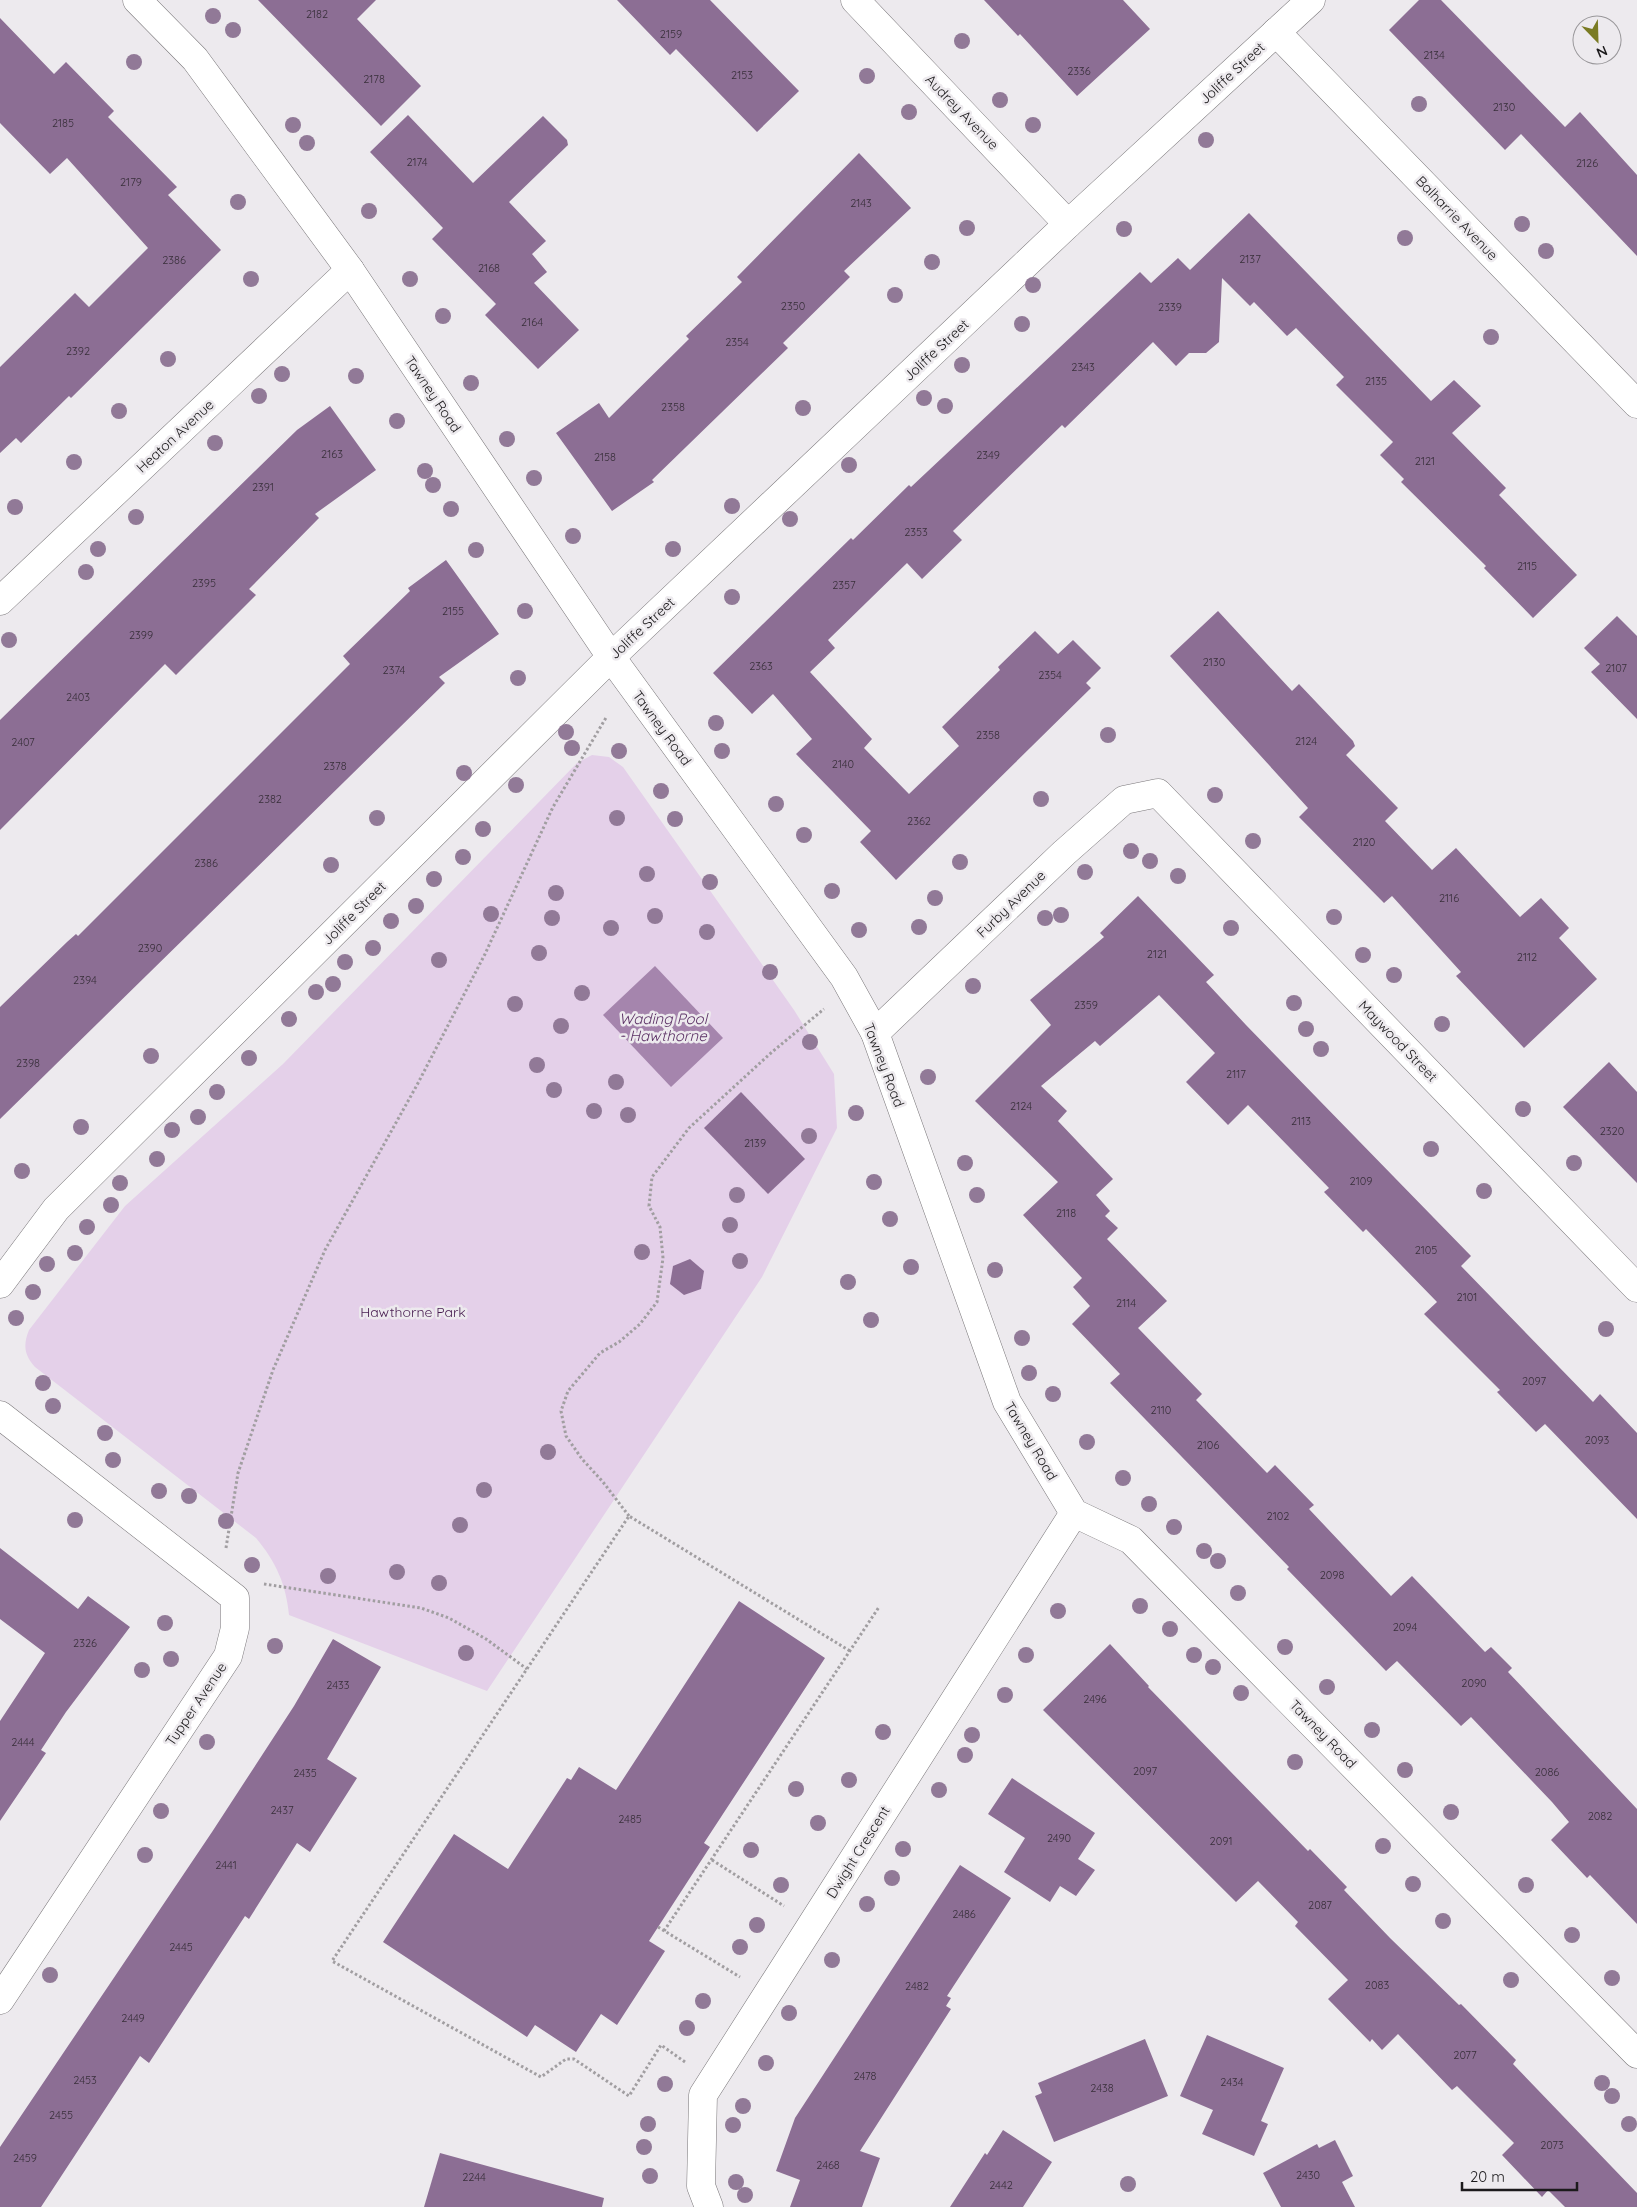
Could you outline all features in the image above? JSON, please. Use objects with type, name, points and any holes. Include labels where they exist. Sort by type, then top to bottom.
[{"type":"street","name":"Tawney Road","points":[[137,0],[194,59],[350,270],[611,657],[850,988],[875,1033],[1007,1402],[1074,1513],[1131,1540],[1637,2054]]},
{"type":"street","name":"Audrey Avenue","points":[[855,0],[1068,224]]},
{"type":"street","name":"Joliffe Street","points":[[0,1284],[56,1209],[611,657],[1068,224],[1311,0]]},
{"type":"street","name":"Balharrie Avenue","points":[[1276,32],[1637,404]]},
{"type":"street","name":"Heaton Avenue","points":[[0,601],[350,270]]},
{"type":"street","name":"Furby Avenue","points":[[875,1033],[1064,853],[1124,800],[1158,793]]},
{"type":"street","name":"Maywood Street","points":[[1158,793],[1637,1288]]},
{"type":"street","points":[[0,1415],[227,1591]]},
{"type":"street","name":"Dwight Crescent","points":[[709,2207],[701,2186],[703,2095],[1074,1513]]},
{"type":"street","name":"Tupper Avenue","points":[[0,2000],[228,1656],[235,1628],[227,1591]]},
{"type":"path","points":[[527,1669],[486,1639],[450,1618],[421,1608],[265,1583],[227,1591],[238,1473],[273,1370],[322,1258],[485,954],[553,807],[607,716]]},
{"type":"path","points":[[850,988],[772,1052],[689,1128],[652,1177],[649,1206],[660,1228],[663,1258],[657,1302],[640,1324],[619,1342],[600,1353],[580,1374],[568,1391],[561,1411],[566,1436],[582,1459],[603,1482],[629,1516],[850,1652]]},
{"type":"path","points":[[629,1516],[332,1961],[542,2077],[566,2059],[574,2060],[628,2096],[662,2045],[712,2082]]},
{"type":"path","points":[[664,1931],[880,1607]]},
{"type":"path","points":[[712,1860],[812,1924]]},
{"type":"path","points":[[658,1927],[716,1962]]},
{"type":"green space","name":"Hawthorne Park","points":[[592,755],[609,757],[623,767],[794,1010],[834,1074],[837,1128],[762,1277],[487,1691],[289,1615],[283,1583],[269,1556],[256,1538],[35,1367],[27,1354],[25,1345],[29,1330],[125,1206],[283,1064],[577,763]]},
{"type":"water","name":"Wading Pool - Hawthorne","points":[[655,966],[723,1038],[671,1087],[603,1015]]},
{"type":"building","points":[[258,0],[376,0],[357,19],[421,86],[381,126]]},
{"type":"building","points":[[617,0],[710,0],[799,91],[757,132],[676,49],[670,55]]},
{"type":"building","points":[[984,0],[1123,0],[1150,29],[1077,96],[1020,34],[1018,36]]},
{"type":"building","points":[[1419,0],[1441,0],[1565,127],[1580,112],[1637,175],[1637,256],[1521,134],[1505,150],[1389,30]]},
{"type":"building","points":[[0,18],[54,74],[66,62],[114,111],[108,117],[177,187],[168,195],[221,250],[71,398],[69,396],[21,443],[16,438],[0,453],[0,367],[75,293],[89,307],[148,248],[67,158],[50,174],[0,123]]},
{"type":"building","points":[[408,115],[473,183],[543,116],[567,140],[568,145],[509,202],[546,241],[532,254],[547,272],[534,283],[579,330],[538,369],[485,315],[496,304],[432,239],[443,228],[370,152]]},
{"type":"building","points":[[859,153],[911,208],[844,271],[850,277],[783,343],[788,348],[652,480],[654,482],[612,511],[556,433],[599,403],[609,418],[689,339],[686,336],[742,282],[737,277]]},
{"type":"building","points":[[1249,213],[1431,401],[1454,380],[1481,406],[1452,433],[1506,488],[1499,495],[1577,575],[1533,618],[1484,568],[1486,566],[1401,482],[1404,479],[1380,455],[1393,442],[1336,385],[1344,377],[1296,328],[1287,336],[1254,302],[1250,306],[1222,278],[1219,342],[1206,353],[1189,353],[1176,366],[1153,342],[1065,428],[1062,425],[953,531],[962,540],[922,579],[907,563],[828,640],[835,648],[810,672],[872,739],[864,748],[909,794],[959,746],[942,727],[1000,670],[998,667],[1035,631],[1058,654],[1073,640],[1101,668],[1086,683],[1091,688],[896,880],[860,842],[871,831],[796,754],[812,739],[773,694],[752,714],[713,673],[851,538],[853,540],[909,485],[911,487],[1140,272],[1151,283],[1178,258],[1190,270]]},
{"type":"building","points":[[330,406],[376,470],[315,514],[319,518],[249,589],[256,595],[176,675],[165,664],[0,830],[0,720],[297,430]]},
{"type":"building","points":[[446,560],[499,634],[439,677],[445,683],[0,1119],[0,1007],[67,942],[76,934],[78,936],[350,664],[343,656],[410,591],[408,588]]},
{"type":"building","points":[[1218,611],[1292,691],[1299,684],[1353,741],[1355,746],[1346,755],[1398,808],[1385,821],[1432,870],[1456,848],[1520,917],[1541,898],[1569,928],[1559,938],[1597,979],[1524,1048],[1456,976],[1461,972],[1392,896],[1384,903],[1299,817],[1308,808],[1170,656]]},
{"type":"building","points":[[1617,616],[1637,636],[1637,719],[1591,672],[1600,664],[1584,648]]},
{"type":"building","points":[[1138,896],[1214,975],[1206,982],[1471,1256],[1461,1266],[1593,1402],[1600,1394],[1637,1433],[1637,1519],[1545,1424],[1536,1432],[1497,1392],[1500,1390],[1424,1314],[1437,1302],[1366,1229],[1363,1232],[1324,1192],[1329,1188],[1248,1105],[1228,1125],[1186,1082],[1215,1053],[1159,995],[1100,1046],[1095,1041],[1041,1086],[1067,1111],[1058,1121],[1113,1179],[1096,1195],[1110,1211],[1105,1216],[1118,1228],[1107,1239],[1167,1301],[1138,1328],[1202,1394],[1196,1400],[1267,1473],[1275,1465],[1314,1505],[1309,1509],[1391,1596],[1412,1576],[1485,1652],[1491,1647],[1512,1668],[1508,1672],[1637,1809],[1637,1924],[1590,1875],[1587,1878],[1551,1840],[1569,1822],[1552,1802],[1471,1717],[1461,1726],[1397,1661],[1386,1671],[1287,1569],[1289,1567],[1110,1383],[1120,1374],[1072,1324],[1090,1306],[1073,1287],[1082,1278],[1023,1215],[1058,1182],[975,1101],[1051,1025],[1030,1000],[1104,937],[1100,933]]},
{"type":"building","points":[[1609,1062],[1637,1092],[1637,1183],[1563,1107]]},
{"type":"building","points":[[741,1092],[805,1159],[768,1194],[704,1128]]},
{"type":"building","points":[[690,1259],[704,1271],[701,1289],[684,1295],[670,1284],[673,1266]]},
{"type":"building","points":[[0,1548],[78,1609],[88,1596],[130,1627],[66,1712],[41,1750],[46,1753],[0,1821],[0,1721],[45,1653],[0,1619]]},
{"type":"building","points":[[739,1601],[825,1658],[704,1843],[710,1847],[649,1941],[665,1951],[617,2025],[601,2014],[576,2052],[535,2025],[527,2037],[383,1942],[454,1834],[508,1869],[567,1778],[571,1780],[579,1767],[616,1790]]},
{"type":"building","points":[[333,1639],[381,1667],[327,1759],[357,1778],[310,1852],[297,1843],[249,1919],[245,1916],[149,2063],[140,2056],[41,2207],[0,2207],[0,2147],[212,1832],[294,1706]]},
{"type":"building","points":[[1110,1644],[1148,1687],[1308,1851],[1310,1849],[1347,1887],[1344,1890],[1390,1938],[1459,2005],[1461,2004],[1516,2060],[1513,2064],[1637,2193],[1637,2207],[1565,2207],[1548,2190],[1542,2197],[1502,2155],[1514,2143],[1457,2086],[1452,2090],[1398,2034],[1382,2050],[1372,2039],[1370,2042],[1328,1999],[1348,1980],[1295,1926],[1298,1922],[1258,1881],[1236,1902],[1043,1710]]},
{"type":"building","points":[[1012,1778],[1095,1833],[1078,1859],[1095,1870],[1076,1896],[1060,1886],[1050,1902],[1004,1872],[1025,1838],[988,1814]]},
{"type":"building","points":[[960,1865],[1011,1898],[947,1996],[951,1998],[946,2006],[951,2009],[860,2151],[880,2158],[862,2207],[790,2207],[800,2180],[776,2171],[795,2118]]},
{"type":"building","points":[[1207,2035],[1284,2068],[1261,2121],[1268,2124],[1254,2156],[1202,2134],[1213,2110],[1180,2096]]},
{"type":"building","points":[[1145,2039],[1168,2096],[1054,2142],[1035,2096],[1042,2093],[1038,2083]]},
{"type":"building","points":[[1003,2130],[1052,2162],[1023,2207],[950,2207],[985,2153],[987,2155]]},
{"type":"building","points":[[1335,2140],[1353,2176],[1342,2182],[1355,2207],[1281,2207],[1263,2173],[1317,2144],[1319,2148]]},
{"type":"building","points":[[440,2153],[604,2198],[602,2207],[424,2207]]}]
